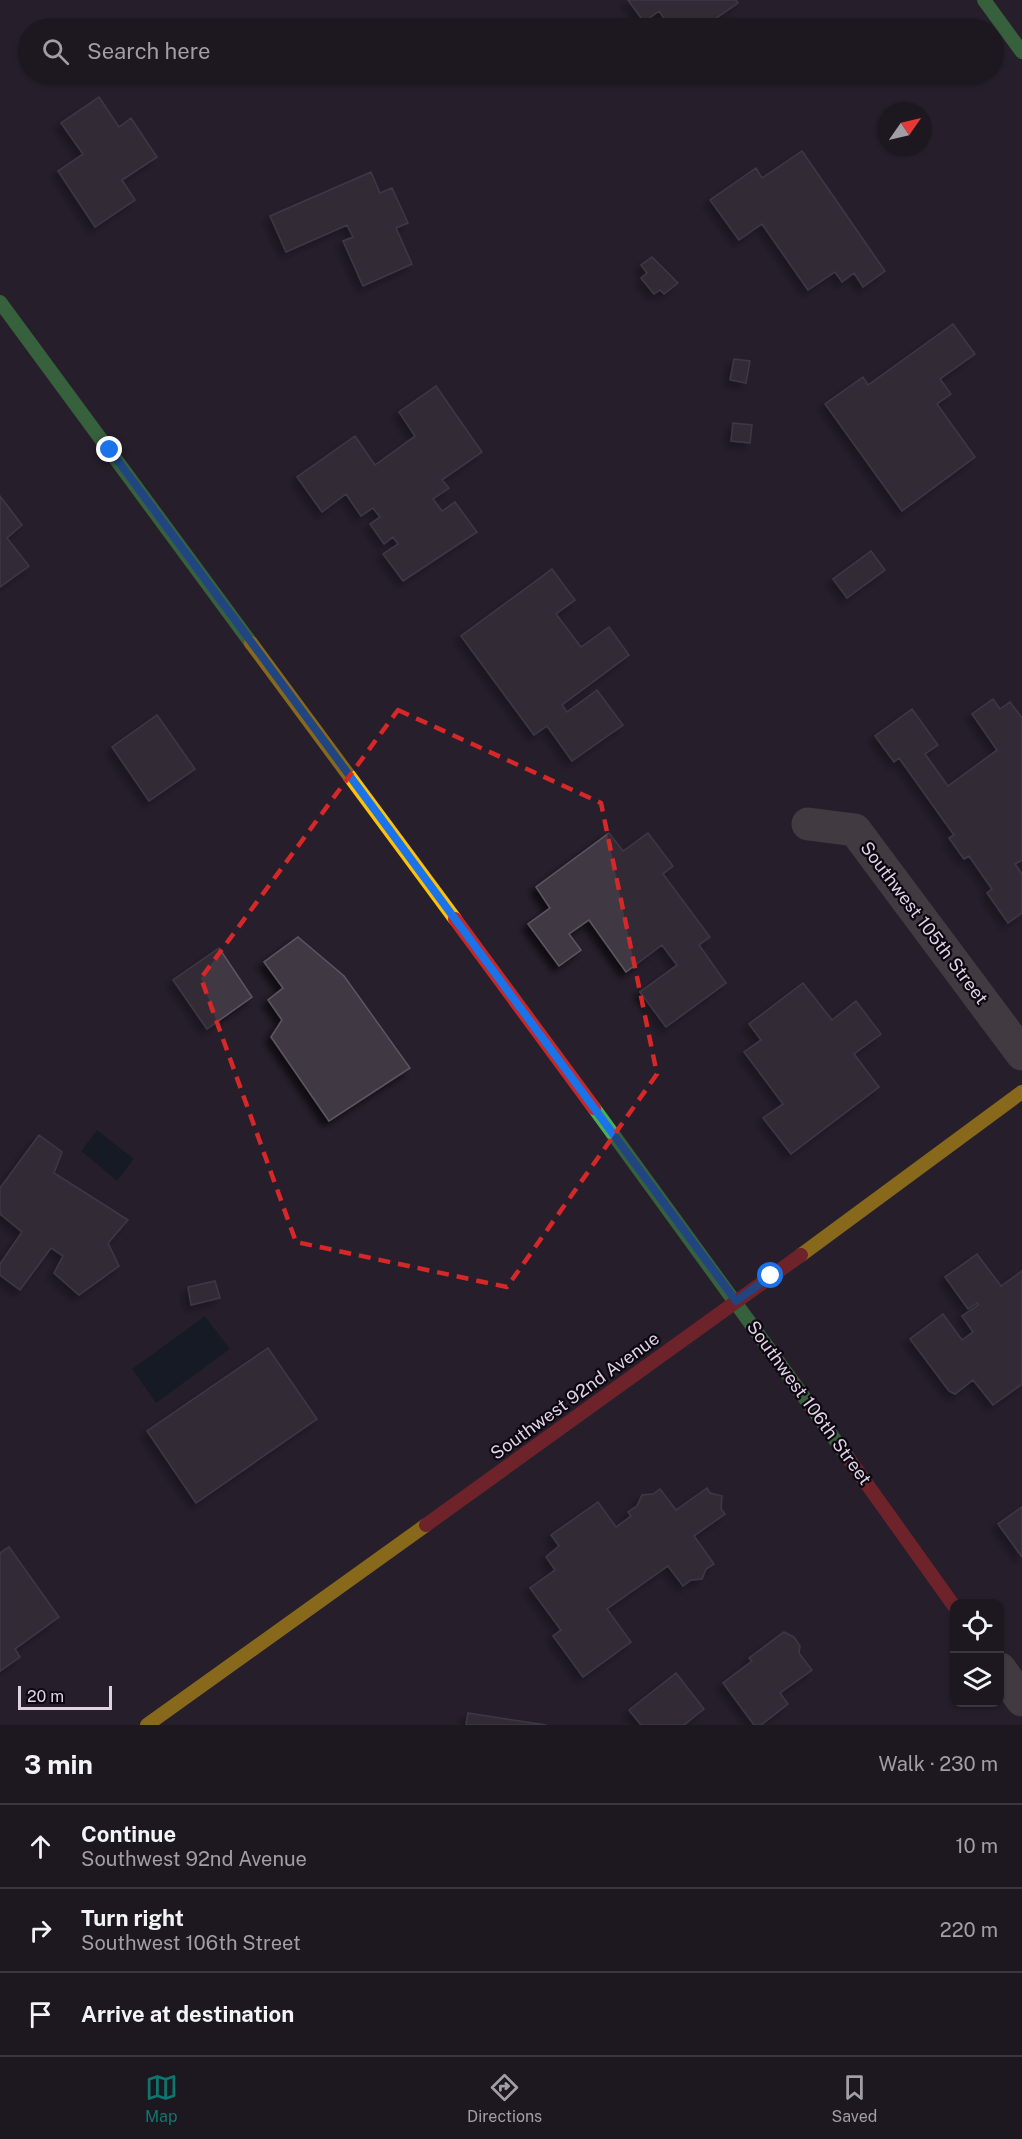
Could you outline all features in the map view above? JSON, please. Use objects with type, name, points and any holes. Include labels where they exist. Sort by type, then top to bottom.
[{"type":"street","points":[[984,0],[997,18]]},
{"type":"street","points":[[1004,27],[1022,52]]},
{"type":"street","name":"Southwest 106th Street","points":[[0,302],[736,1301],[950,1599]]},
{"type":"street","name":"Southwest 105th Street","points":[[808,824],[855,830],[1022,1054]]},
{"type":"street","name":"Southwest 92nd Avenue","points":[[147,1725],[1022,1092]]},
{"type":"street","points":[[1004,1676],[1022,1700]]},
{"type":"highlighted area","points":[[398,710],[601,803],[657,1074],[507,1287],[296,1242],[201,978]]},
{"type":"shaded area","points":[[97,1130],[134,1159],[117,1181],[81,1151]]},
{"type":"shaded area","points":[[205,1316],[230,1349],[156,1403],[132,1369]]},
{"type":"building","points":[[628,0],[736,0],[738,3],[716,18],[664,18],[659,11],[649,18],[641,18]]},
{"type":"building","points":[[99,97],[119,127],[131,118],[157,157],[122,180],[135,200],[95,227],[58,171],[83,154],[61,123]]},
{"type":"building","points":[[802,151],[885,271],[863,287],[854,273],[842,282],[835,272],[808,290],[762,224],[739,240],[710,200],[756,168],[762,178]]},
{"type":"building","points":[[371,172],[380,193],[392,188],[408,223],[396,228],[412,264],[363,286],[343,241],[353,237],[347,225],[286,252],[270,216]]},
{"type":"building","points":[[652,257],[678,283],[664,294],[660,290],[654,294],[641,278],[647,273],[641,265]]},
{"type":"building","points":[[953,324],[975,354],[940,379],[951,394],[937,404],[975,457],[902,511],[825,404],[863,377],[868,385]]},
{"type":"building","points":[[734,359],[750,361],[746,383],[730,380]]},
{"type":"building","points":[[436,386],[482,452],[442,480],[449,488],[433,499],[442,511],[455,502],[477,532],[403,581],[383,554],[398,544],[393,537],[384,544],[370,524],[380,517],[373,508],[361,516],[346,494],[322,512],[297,477],[355,436],[375,465],[415,436],[399,412]]},
{"type":"building","points":[[733,423],[752,425],[750,443],[731,441]]},
{"type":"building","points":[[0,496],[22,525],[7,538],[29,566],[0,587]]},
{"type":"building","points":[[871,551],[885,570],[847,598],[833,579]]},
{"type":"building","points":[[552,569],[575,600],[556,614],[581,647],[609,627],[629,655],[562,705],[567,712],[597,690],[623,725],[572,761],[547,726],[534,735],[461,636]]},
{"type":"building","points":[[993,699],[1000,709],[1010,702],[1022,718],[1022,860],[1015,864],[1022,874],[1022,913],[1008,923],[987,893],[992,889],[969,856],[964,859],[949,838],[954,835],[899,758],[894,762],[875,736],[912,709],[938,745],[925,754],[948,786],[997,750],[972,714]]},
{"type":"building","points":[[157,715],[195,769],[149,801],[112,747]]},
{"type":"building","points":[[609,833],[623,851],[648,833],[673,866],[663,874],[710,937],[699,945],[726,983],[666,1027],[640,992],[677,965],[662,945],[626,972],[589,920],[569,934],[581,950],[559,966],[528,924],[550,908],[536,887]]},
{"type":"building","points":[[298,937],[344,976],[410,1068],[329,1121],[271,1037],[282,1020],[268,1000],[283,988],[264,962]]},
{"type":"building","points":[[219,948],[252,997],[207,1029],[173,980]]},
{"type":"building","points":[[803,983],[832,1020],[856,1001],[881,1034],[854,1054],[879,1087],[791,1154],[763,1118],[783,1104],[744,1052],[761,1040],[749,1024]]},
{"type":"building","points":[[39,1135],[62,1152],[54,1173],[128,1220],[108,1243],[119,1266],[79,1295],[54,1273],[63,1256],[51,1248],[20,1290],[0,1275],[0,1264],[22,1232],[0,1214],[0,1188]]},
{"type":"building","points":[[977,1254],[1001,1286],[1022,1271],[1022,1384],[993,1405],[973,1380],[955,1394],[949,1391],[910,1339],[943,1314],[962,1340],[973,1332],[962,1316],[978,1305],[977,1303],[968,1309],[945,1277]]},
{"type":"building","points":[[215,1281],[220,1298],[191,1305],[188,1287]]},
{"type":"building","points":[[268,1348],[317,1419],[196,1503],[147,1431]]},
{"type":"building","points":[[707,1488],[710,1493],[722,1496],[721,1509],[725,1514],[694,1536],[714,1564],[706,1569],[702,1579],[691,1580],[683,1586],[668,1566],[607,1609],[631,1642],[583,1677],[553,1636],[561,1630],[530,1588],[555,1570],[546,1557],[559,1546],[551,1535],[598,1502],[616,1527],[631,1516],[628,1512],[637,1506],[642,1495],[653,1494],[660,1489],[676,1510]]},
{"type":"building","points":[[1022,1507],[1022,1557],[998,1524]]},
{"type":"building","points":[[9,1547],[59,1617],[15,1649],[20,1657],[0,1671],[0,1553]]},
{"type":"building","points":[[784,1632],[794,1637],[800,1646],[799,1653],[812,1670],[780,1693],[788,1704],[761,1725],[754,1725],[723,1683],[752,1661],[749,1658]]},
{"type":"building","points":[[676,1673],[704,1709],[684,1725],[641,1725],[629,1710]]},
{"type":"building","points":[[468,1713],[546,1725],[466,1725]]},
{"type":"traffic: fast","points":[[984,0],[997,18]]},
{"type":"traffic: fast","points":[[1004,27],[1022,52]]},
{"type":"traffic: fast","points":[[0,302],[251,643]]},
{"type":"traffic: fast","points":[[594,1108],[849,1459]]},
{"type":"traffic: slow","points":[[251,643],[455,919]]},
{"type":"traffic: slow","points":[[801,1255],[1022,1092]]},
{"type":"traffic: slow","points":[[147,1725],[426,1525]]},
{"type":"traffic: jam","points":[[455,919],[594,1108]]},
{"type":"traffic: jam","points":[[426,1525],[801,1255]]},
{"type":"traffic: jam","points":[[849,1459],[950,1600]]},
{"type":"route","points":[[110,450],[736,1301],[771,1276]]}]
